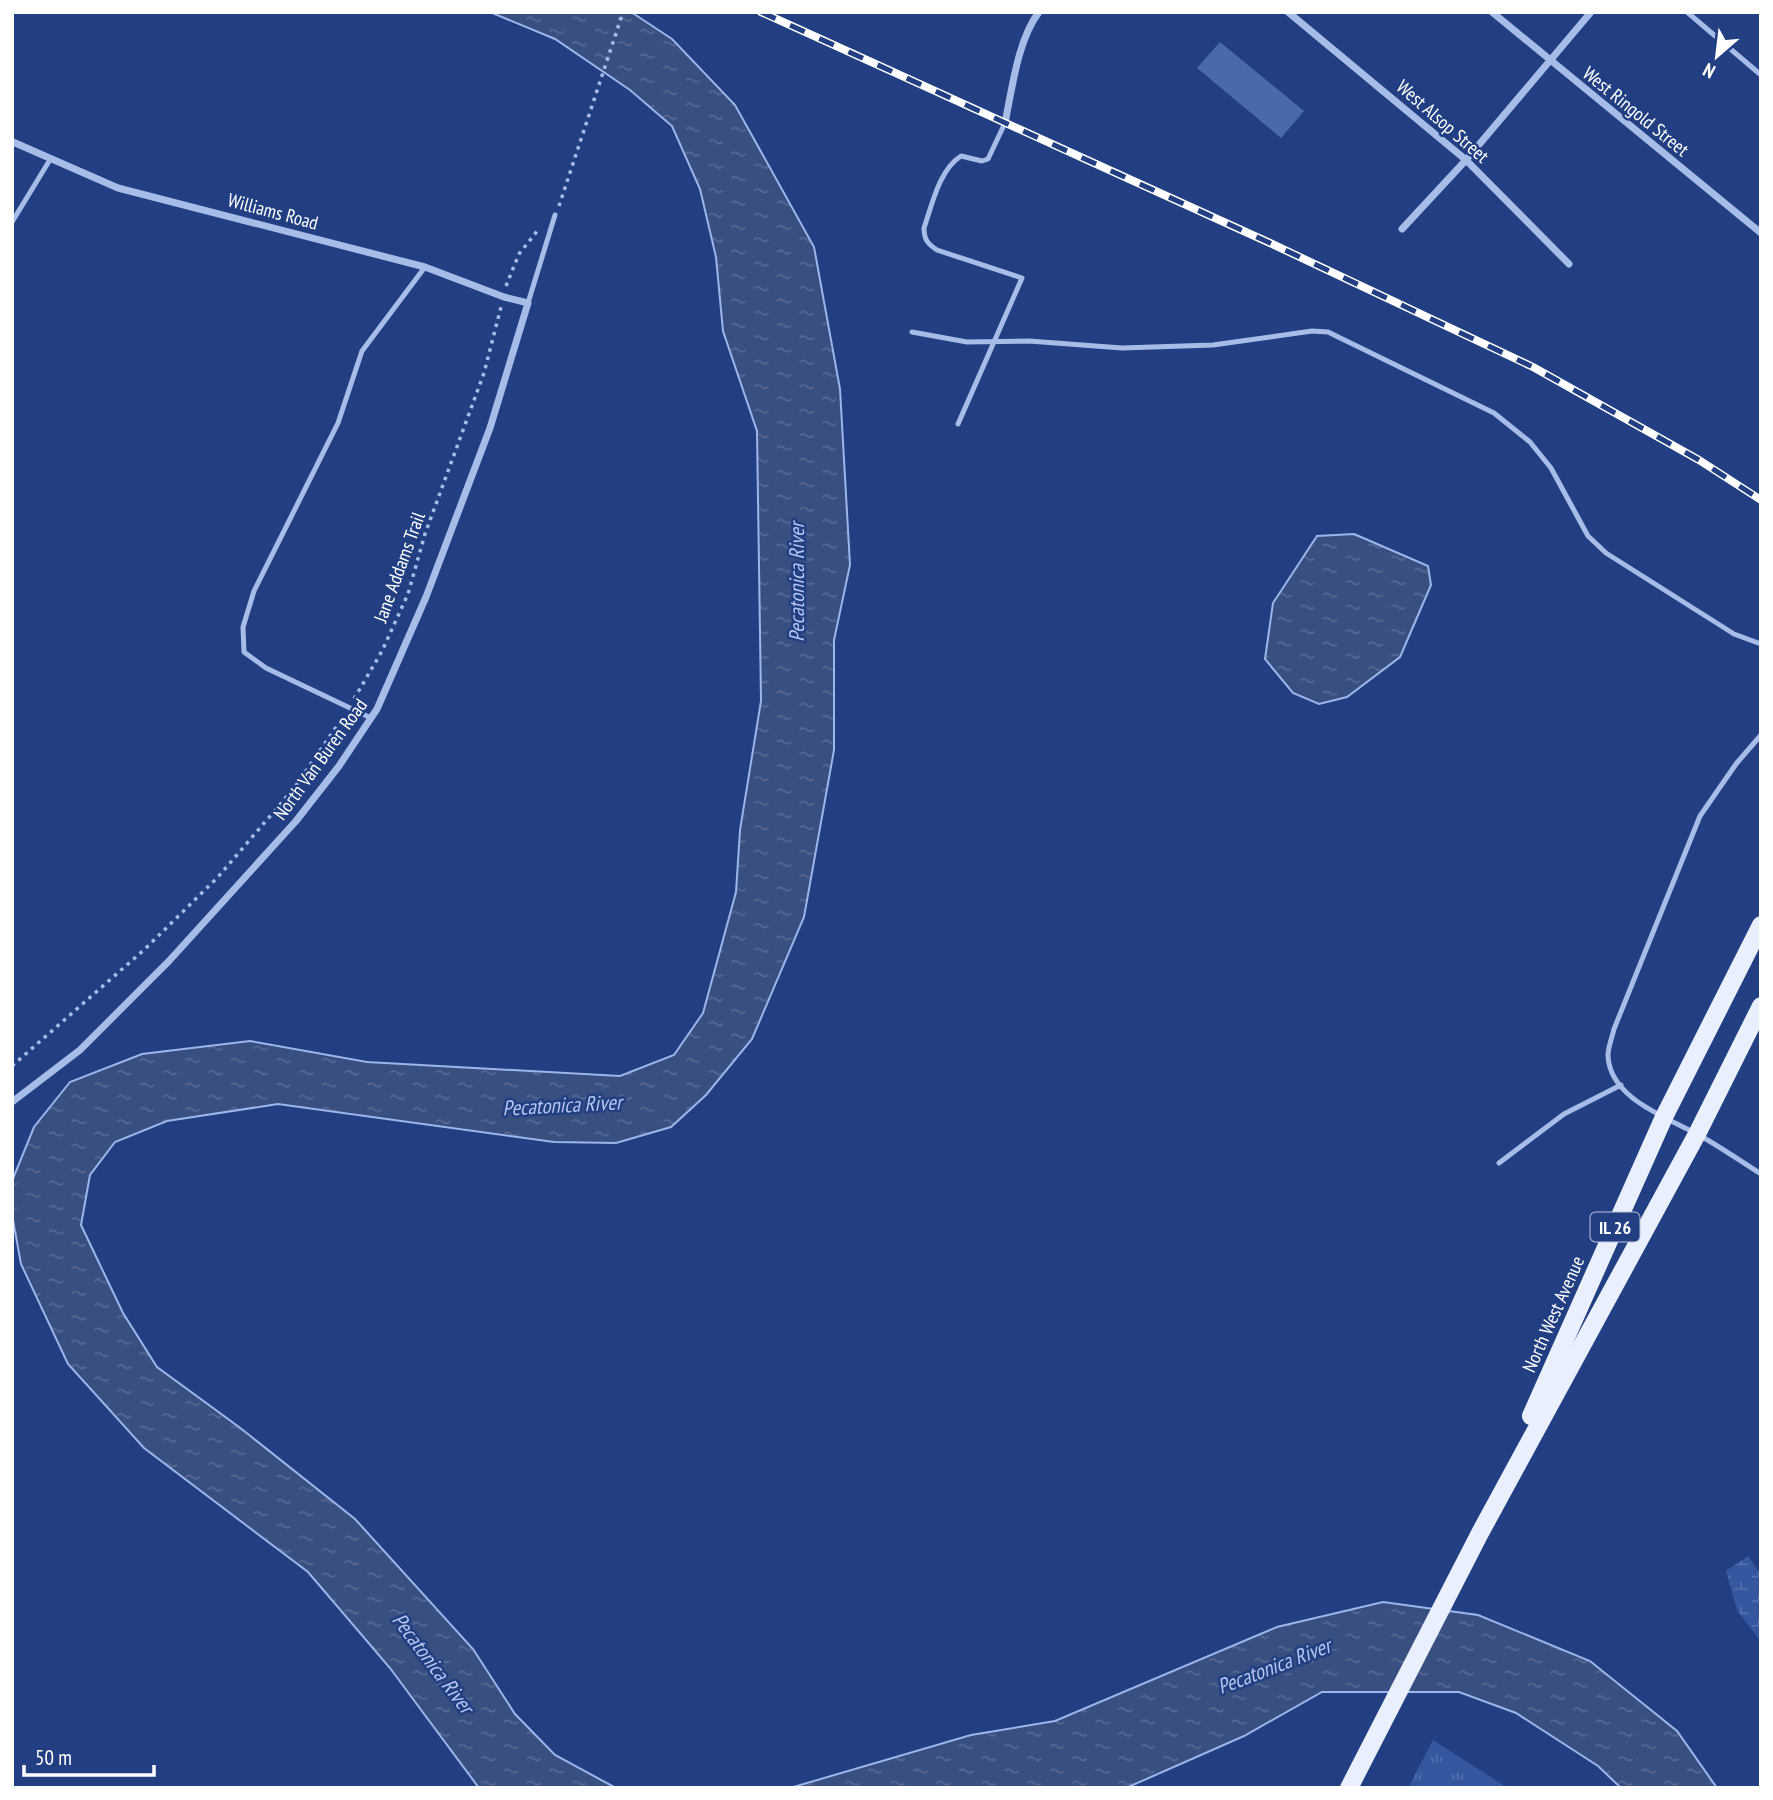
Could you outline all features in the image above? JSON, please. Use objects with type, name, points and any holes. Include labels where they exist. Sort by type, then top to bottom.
[{"type":"main road","name":"North West Avenue","points":[[1480,1533],[1664,1117],[1761,925]]},
{"type":"main road","name":"North West Avenue","points":[[1349,1788],[1480,1533],[1697,1134],[1761,1006]]},
{"type":"street","points":[[1004,123],[1024,44],[1039,12]]},
{"type":"street","name":"West Alsop Street","points":[[1288,12],[1466,160],[1569,264]]},
{"type":"street","name":"West Ringold Street","points":[[1492,12],[1761,233]]},
{"type":"street","points":[[1402,229],[1466,160],[1591,12]]},
{"type":"street","name":"Williams Road","points":[[13,142],[118,188],[425,267],[504,297],[528,303]]},
{"type":"street","name":"North Van Buren Road","points":[[12,1102],[80,1050],[169,961],[296,821],[339,766],[371,718],[426,597],[490,428],[528,303]]},
{"type":"lane","points":[[1687,12],[1761,75]]},
{"type":"lane","points":[[958,424],[1022,278],[937,250],[928,244],[923,228],[946,172],[954,160],[961,156],[982,161],[988,159],[1004,123]]},
{"type":"lane","points":[[12,222],[51,158]]},
{"type":"lane","points":[[528,303],[555,215]]},
{"type":"lane","points":[[371,718],[266,668],[244,652],[243,627],[254,591],[338,423],[362,351],[425,267]]},
{"type":"lane","points":[[912,332],[967,342],[1029,341],[1122,348],[1213,345],[1312,331],[1328,332],[1494,413],[1530,442],[1551,468],[1583,528],[1606,553],[1734,634],[1761,644]]},
{"type":"lane","points":[[1761,735],[1736,764],[1700,816],[1619,1017],[1608,1051],[1608,1059],[1621,1085],[1633,1100],[1697,1134],[1761,1174]]},
{"type":"lane","points":[[1499,1163],[1564,1114],[1621,1085]]},
{"type":"path","name":"Jane Addams Trail","points":[[12,1066],[145,949],[218,877],[295,787],[348,709],[382,650],[408,593],[425,534],[484,373],[508,278],[519,254],[535,232],[555,215],[623,12]]},
{"type":"green space","points":[[1748,1556],[1761,1575],[1761,1642],[1737,1610],[1726,1571]]},
{"type":"green space","points":[[1433,1740],[1508,1788],[1408,1788]]},
{"type":"water","name":"Pecatonica River","points":[[490,12],[631,12],[672,39],[735,105],[814,247],[840,389],[850,565],[834,640],[834,750],[804,917],[752,1039],[706,1095],[671,1127],[616,1143],[554,1142],[278,1104],[167,1121],[115,1142],[90,1175],[81,1225],[123,1313],[157,1367],[239,1427],[355,1519],[473,1649],[515,1714],[555,1755],[616,1788],[479,1788],[390,1668],[308,1572],[144,1448],[68,1364],[21,1264],[12,1215],[12,1181],[34,1127],[70,1082],[142,1054],[250,1041],[367,1062],[620,1076],[674,1055],[703,1013],[736,892],[740,830],[761,701],[757,431],[723,331],[716,257],[700,189],[672,126],[630,90],[555,39]]},
{"type":"water","points":[[1354,534],[1428,566],[1431,585],[1400,657],[1347,697],[1319,704],[1293,693],[1265,659],[1273,603],[1317,536]]},
{"type":"water","name":"Pecatonica River","points":[[1383,1602],[1478,1615],[1590,1661],[1677,1731],[1717,1788],[1621,1788],[1598,1766],[1516,1713],[1459,1692],[1322,1692],[1244,1736],[1126,1788],[790,1788],[971,1735],[1055,1721],[1277,1627]]},
{"type":"building","points":[[1220,42],[1304,111],[1281,138],[1197,68]]},
{"type":"railway","points":[[761,12],[1270,243],[1533,367],[1699,460],[1761,500]]}]
